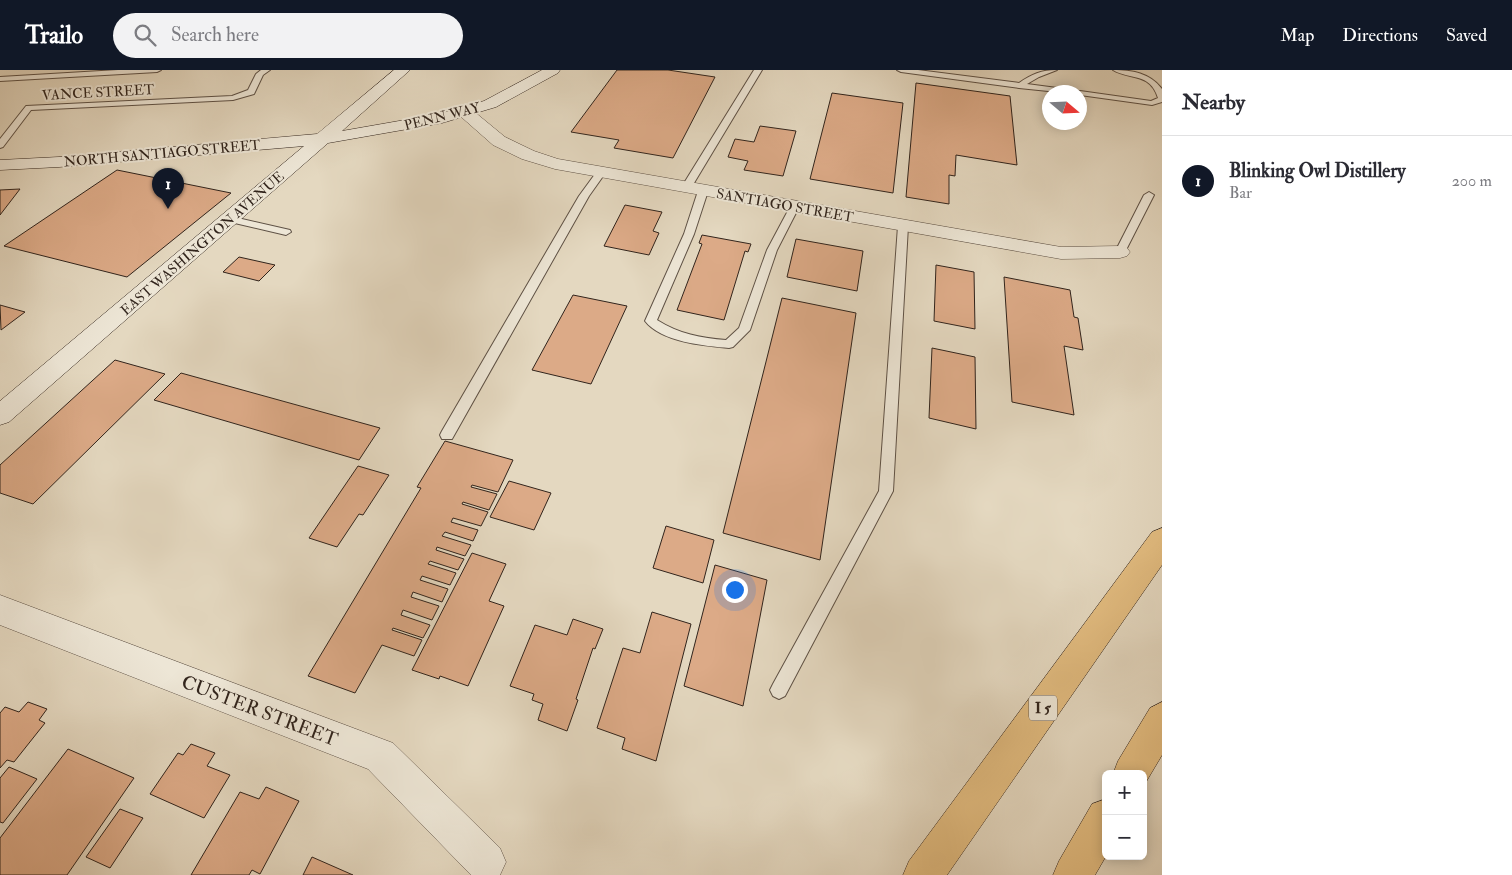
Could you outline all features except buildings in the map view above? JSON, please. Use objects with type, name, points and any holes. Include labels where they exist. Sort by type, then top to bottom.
[{"type":"highway","name":"I 5","points":[[924,875],[1162,541]]},
{"type":"highway","points":[[1133,770],[1162,720]]},
{"type":"highway","points":[[1073,875],[1102,825]]},
{"type":"street","name":"EAST WASHINGTON AVENUE","points":[[0,415],[404,70]]},
{"type":"street","name":"PENN WAY","points":[[323,138],[382,130],[465,112],[490,104],[553,70]]},
{"type":"street","name":"SANTIAGO STREET","points":[[465,112],[499,141],[528,155],[555,164],[1061,252],[1120,252]]},
{"type":"street","name":"NORTH SANTIAGO STREET","points":[[0,165],[59,162],[323,138]]},
{"type":"street","name":"CUSTER STREET","points":[[0,610],[380,756],[486,862]]},
{"type":"lane","points":[[0,79],[157,70]]},
{"type":"lane","name":"VANCE STREET","points":[[0,145],[29,108],[244,96],[251,92],[260,74],[266,70]]},
{"type":"lane","points":[[758,70],[695,189],[689,234],[652,321],[664,330],[696,341],[729,344],[744,330],[772,250],[794,207]]},
{"type":"lane","points":[[901,70],[1042,89]]},
{"type":"lane","points":[[1019,86],[1036,75],[1053,70]]},
{"type":"lane","points":[[1087,95],[1152,103],[1162,98],[1161,91],[1149,80],[1124,70],[1117,70]]},
{"type":"lane","points":[[447,435],[584,196],[601,172]]},
{"type":"lane","points":[[1120,252],[1149,195]]},
{"type":"lane","points":[[229,219],[286,232]]},
{"type":"lane","points":[[779,690],[886,491],[903,226]]},
{"type":"place","name":"Blinking Owl Distillery","points":[[168,209]]}]
